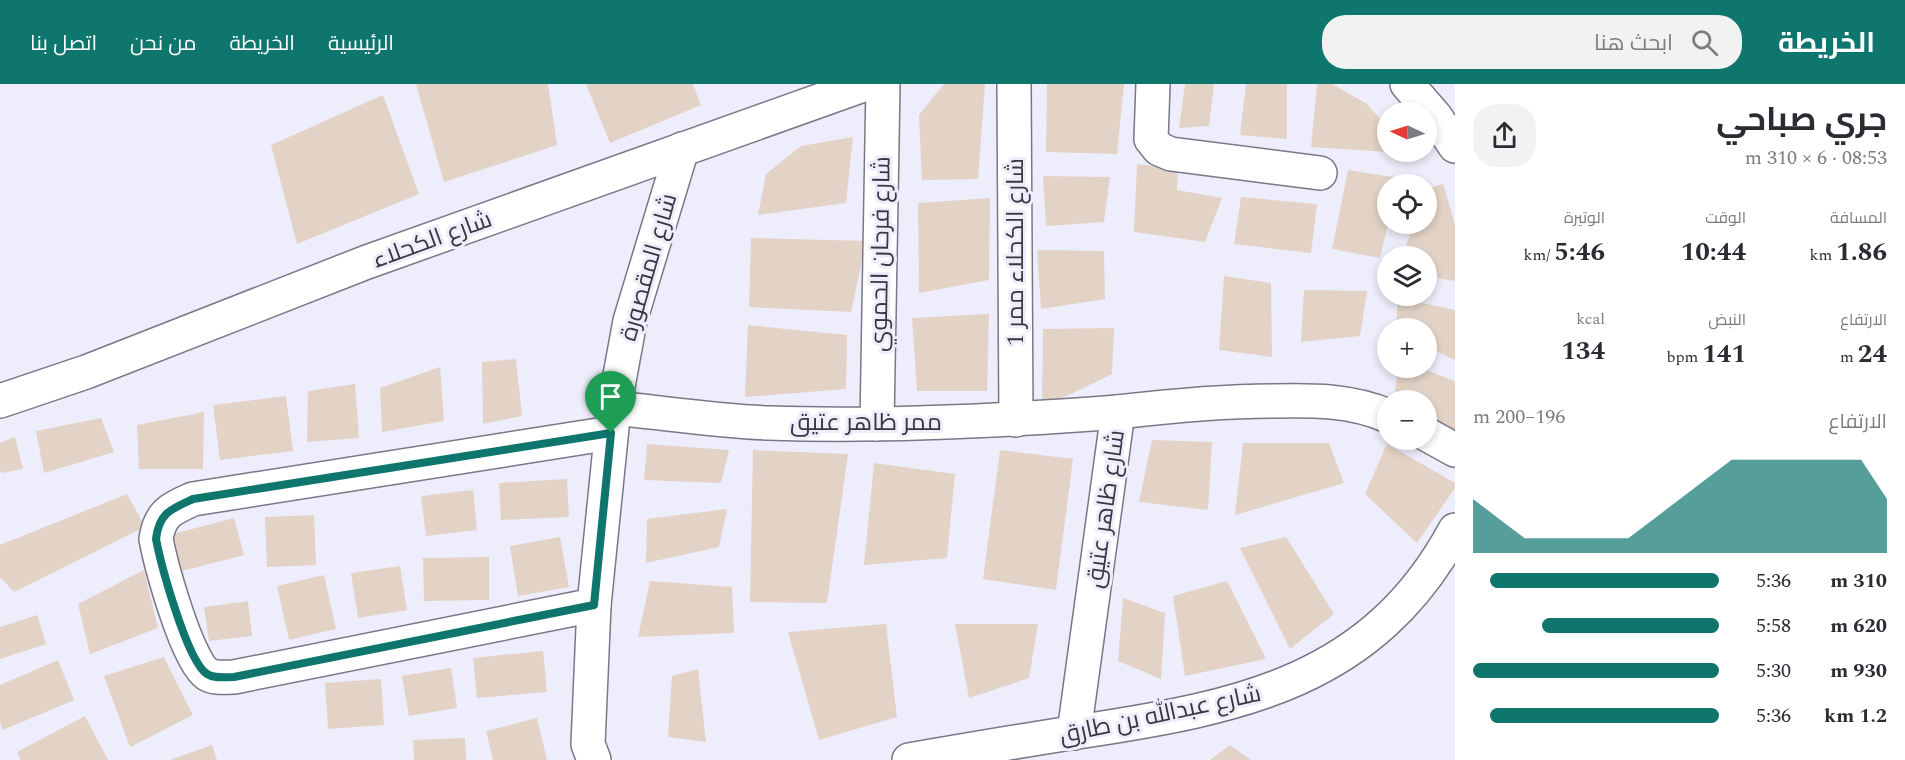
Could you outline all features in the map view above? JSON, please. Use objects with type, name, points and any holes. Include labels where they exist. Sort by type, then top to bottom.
[{"type":"street","name":"شارع الكحلاء","points":[[0,401],[86,372],[368,262],[866,84]]},
{"type":"street","name":"شارع فرحان الحموي","points":[[877,424],[883,84]]},
{"type":"street","name":"شارع الكحلاء ممر 1","points":[[1014,84],[1016,420]]},
{"type":"street","points":[[1153,84],[1151,139],[1159,149],[1171,154],[1320,173]]},
{"type":"street","points":[[1407,84],[1435,117],[1455,147]]},
{"type":"street","name":"شارع المقصورة","points":[[588,755],[594,605],[613,421],[630,321],[682,149]]},
{"type":"street","name":"شارع ظاهر عتيق","points":[[1074,733],[1118,412],[1220,402],[1302,401],[1334,402],[1377,412]]},
{"type":"street","name":"ممر ظاهر عتيق","points":[[594,605],[234,677],[216,677],[206,673],[198,665],[188,644],[156,539],[158,527],[171,508],[193,499],[613,421],[877,424],[1016,420],[1118,412]]},
{"type":"street","points":[[1437,440],[1455,450]]},
{"type":"street","name":"شارع عبدالله بن طارق","points":[[909,760],[1136,723],[1234,702],[1270,691],[1316,671],[1343,656],[1371,635],[1418,586],[1455,531]]},
{"type":"building","points":[[416,84],[548,84],[557,145],[444,182]]},
{"type":"building","points":[[586,84],[693,84],[701,105],[610,143]]},
{"type":"building","points":[[944,84],[985,84],[978,179],[922,180],[919,115]]},
{"type":"building","points":[[1047,84],[1124,84],[1117,154],[1046,152]]},
{"type":"building","points":[[1185,84],[1214,84],[1209,126],[1179,128]]},
{"type":"building","points":[[1246,84],[1287,84],[1287,139],[1240,135]]},
{"type":"building","points":[[1317,84],[1332,84],[1367,104],[1377,115],[1377,151],[1311,147]]},
{"type":"building","points":[[383,95],[419,194],[297,244],[271,145]]},
{"type":"building","points":[[853,137],[846,203],[758,215],[766,174],[801,146]]},
{"type":"building","points":[[1137,164],[1178,169],[1177,190],[1222,198],[1205,242],[1134,232]]},
{"type":"building","points":[[1348,170],[1377,175],[1377,234],[1386,234],[1383,246],[1377,246],[1377,257],[1332,249]]},
{"type":"building","points":[[1043,176],[1110,177],[1104,222],[1046,226]]},
{"type":"building","points":[[1443,184],[1455,224],[1455,281],[1437,278],[1437,246],[1406,246],[1410,234],[1437,234],[1437,186]]},
{"type":"building","points":[[1241,197],[1317,204],[1311,253],[1234,244]]},
{"type":"building","points":[[990,198],[989,280],[919,293],[918,203]]},
{"type":"building","points":[[751,238],[866,241],[851,312],[749,307]]},
{"type":"building","points":[[1037,250],[1104,251],[1105,299],[1041,309]]},
{"type":"building","points":[[1224,276],[1271,283],[1272,357],[1219,350]]},
{"type":"building","points":[[1304,290],[1367,291],[1360,336],[1301,342]]},
{"type":"building","points":[[1397,306],[1436,306],[1455,310],[1455,360],[1437,351],[1437,318],[1397,318]]},
{"type":"building","points":[[989,314],[987,391],[917,391],[912,318]]},
{"type":"building","points":[[748,325],[847,335],[846,389],[745,397]]},
{"type":"building","points":[[1114,328],[1112,374],[1042,408],[1043,329]]},
{"type":"building","points":[[516,359],[522,416],[483,424],[482,362]]},
{"type":"building","points":[[440,367],[444,421],[382,432],[380,388]]},
{"type":"building","points":[[1437,374],[1455,381],[1455,441],[1437,427],[1437,390],[1395,390],[1397,378],[1437,378]]},
{"type":"building","points":[[355,384],[359,438],[307,442],[308,391]]},
{"type":"building","points":[[286,396],[293,451],[220,460],[213,405]]},
{"type":"building","points":[[204,412],[203,469],[139,469],[137,425]]},
{"type":"building","points":[[101,418],[114,452],[44,473],[36,431]]},
{"type":"building","points":[[15,437],[23,469],[2,473],[0,471],[0,443]]},
{"type":"building","points":[[1152,440],[1212,442],[1208,510],[1139,502]]},
{"type":"building","points":[[1243,443],[1329,443],[1344,483],[1235,515]]},
{"type":"building","points":[[647,444],[729,450],[721,483],[644,480]]},
{"type":"building","points":[[753,450],[848,454],[827,603],[750,602]]},
{"type":"building","points":[[1000,450],[1073,459],[1056,590],[983,579]]},
{"type":"building","points":[[1384,450],[1397,450],[1455,483],[1455,488],[1417,543],[1365,494]]},
{"type":"building","points":[[874,463],[955,474],[947,558],[864,565]]},
{"type":"building","points":[[567,479],[569,517],[501,520],[499,483]]},
{"type":"building","points":[[473,490],[477,530],[426,536],[421,496]]},
{"type":"building","points":[[127,494],[145,527],[14,592],[0,577],[0,545]]},
{"type":"building","points":[[727,509],[719,547],[646,563],[647,519]]},
{"type":"building","points":[[314,515],[316,565],[267,567],[265,517]]},
{"type":"building","points":[[234,518],[244,555],[182,571],[173,534]]},
{"type":"building","points":[[560,537],[569,587],[518,596],[510,546]]},
{"type":"building","points":[[1286,537],[1334,614],[1290,649],[1240,548]]},
{"type":"building","points":[[489,557],[489,600],[424,601],[423,558]]},
{"type":"building","points":[[400,566],[407,610],[358,618],[351,573]]},
{"type":"building","points":[[144,570],[158,628],[90,654],[78,604]]},
{"type":"building","points":[[324,575],[336,629],[289,640],[277,586]]},
{"type":"building","points":[[650,581],[732,587],[734,633],[638,637]]},
{"type":"building","points":[[1227,581],[1266,659],[1185,676],[1173,596]]},
{"type":"building","points":[[1123,598],[1165,613],[1161,679],[1118,661]]},
{"type":"building","points":[[248,601],[252,636],[209,641],[204,607]]},
{"type":"building","points":[[37,615],[46,644],[0,659],[0,627]]},
{"type":"building","points":[[886,624],[897,717],[819,740],[788,632]]},
{"type":"building","points":[[955,624],[1038,624],[1029,678],[969,698]]},
{"type":"building","points":[[543,651],[547,692],[477,698],[473,658]]},
{"type":"building","points":[[164,657],[193,715],[130,747],[104,676]]},
{"type":"building","points":[[58,660],[74,700],[3,730],[0,723],[0,685]]},
{"type":"building","points":[[451,668],[457,708],[409,716],[402,676]]},
{"type":"building","points":[[698,669],[706,742],[668,737],[672,676]]},
{"type":"building","points":[[381,679],[384,725],[328,729],[325,683]]},
{"type":"building","points":[[85,716],[108,760],[21,760],[17,752]]},
{"type":"building","points":[[537,718],[547,760],[493,760],[486,731]]},
{"type":"building","points":[[465,738],[466,760],[414,760],[413,740]]},
{"type":"building","points":[[212,745],[217,760],[170,760]]},
{"type":"building","points":[[1230,745],[1251,760],[1210,760]]},
{"type":"route","points":[[611,433],[594,605],[234,677],[216,677],[206,673],[198,665],[188,644],[158,551],[156,539],[158,527],[171,508],[193,499],[611,433]]}]
